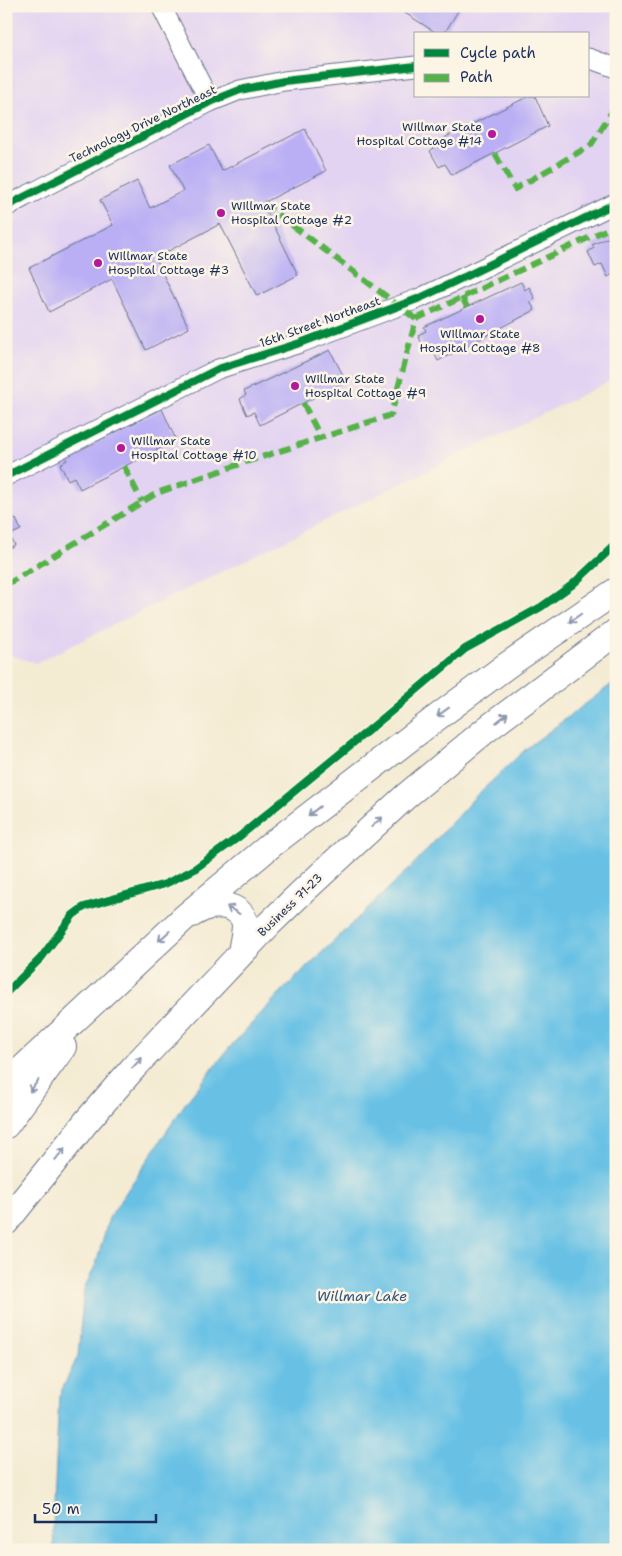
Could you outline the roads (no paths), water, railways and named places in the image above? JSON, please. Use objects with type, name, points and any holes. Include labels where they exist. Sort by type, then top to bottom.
[{"type":"highway","points":[[6,1084],[185,917],[271,845],[506,666],[616,591]]},
{"type":"highway","name":"Business 71-23","points":[[6,1222],[86,1122],[134,1066],[300,894],[406,796],[487,729],[616,632]]},
{"type":"highway","points":[[185,917],[211,906],[225,906],[237,910],[245,924],[241,953]]},
{"type":"highway","points":[[6,1125],[97,1005],[144,954]]},
{"type":"street","points":[[161,6],[210,102]]},
{"type":"street","points":[[590,59],[616,68]]},
{"type":"street","name":"Technology Drive Northeast","points":[[6,207],[24,196],[210,102],[240,90],[271,83],[414,66]]},
{"type":"street","name":"16th Street Northeast","points":[[6,476],[218,369],[300,343],[420,298],[616,203]]},
{"type":"water","name":"Willmar Lake","points":[[616,681],[616,1550],[54,1550],[53,1529],[59,1396],[78,1356],[84,1289],[96,1264],[109,1218],[185,1104],[230,1047],[283,990],[412,866],[475,797],[527,748]]},
{"type":"place","name":"Willmar State Hospital Cottage #14","points":[[492,134]]},
{"type":"place","name":"Willmar State Hospital Cottage #2","points":[[221,213]]},
{"type":"place","name":"Willmar State Hospital Cottage #3","points":[[98,263]]},
{"type":"place","name":"Willmar State Hospital Cottage #8","points":[[480,319]]},
{"type":"place","name":"Willmar State Hospital Cottage #9","points":[[295,386]]},
{"type":"place","name":"Willmar State Hospital Cottage #10","points":[[121,448]]}]
